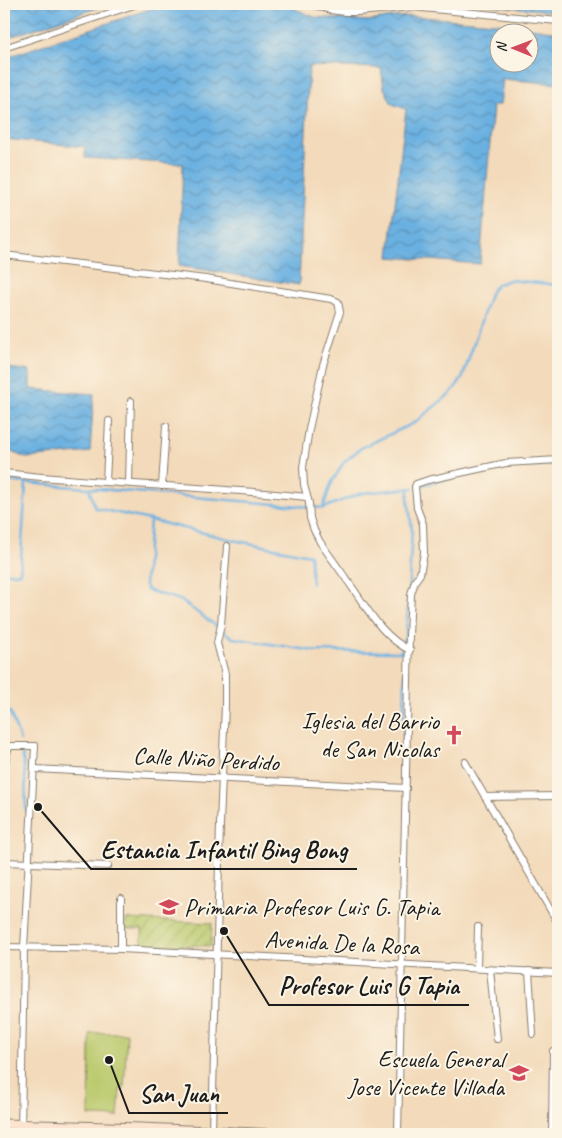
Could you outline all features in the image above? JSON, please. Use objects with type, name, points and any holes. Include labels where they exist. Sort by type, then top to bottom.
[{"type":"main road","points":[[4,1124],[22,1130],[276,1134]]},
{"type":"street","points":[[4,48],[137,4]]},
{"type":"street","points":[[310,4],[345,12],[412,7],[558,21]]},
{"type":"street","points":[[4,255],[265,287],[323,297],[338,302],[340,312],[322,365],[305,451],[303,476],[310,518],[320,542],[382,630],[396,642],[410,650]]},
{"type":"street","points":[[129,483],[131,401]]},
{"type":"street","points":[[106,481],[108,421]]},
{"type":"street","points":[[162,486],[166,426]]},
{"type":"street","points":[[398,1134],[411,594],[415,580],[420,574],[424,553],[423,524],[416,500],[416,484],[506,463],[558,460]]},
{"type":"street","points":[[4,473],[249,491],[308,500]]},
{"type":"street","points":[[212,1133],[225,705],[225,674],[217,637],[221,625],[228,546]]},
{"type":"street","points":[[4,766],[8,749],[11,746],[35,746],[24,948],[22,1130]]},
{"type":"street","points":[[465,762],[558,923]]},
{"type":"street","name":"Calle Niño Perdido","points":[[35,769],[406,788]]},
{"type":"street","points":[[485,796],[558,796]]},
{"type":"street","points":[[4,862],[108,866]]},
{"type":"street","points":[[121,898],[121,949]]},
{"type":"street","points":[[477,968],[478,927]]},
{"type":"street","name":"Avenida De la Rosa","points":[[4,947],[121,949],[558,973]]},
{"type":"street","points":[[490,970],[497,1039]]},
{"type":"street","points":[[529,971],[533,1034]]},
{"type":"street","points":[[552,1134],[553,1051]]},
{"type":"green space","points":[[126,919],[212,923],[211,946],[142,945],[142,929],[126,929]]},
{"type":"green space","points":[[90,1033],[127,1033],[124,1089],[120,1089],[118,1117],[89,1116]]},
{"type":"water","points":[[15,4],[109,4],[4,39],[4,8]]},
{"type":"water","points":[[165,4],[283,4],[315,17],[369,21],[411,16],[490,23],[490,72],[540,72],[540,29],[558,32],[558,84],[503,79],[500,105],[493,105],[480,264],[389,257],[406,109],[392,104],[384,88],[381,68],[309,66],[299,285],[179,266],[183,164],[85,158],[85,147],[4,139],[4,58]]},
{"type":"water","points":[[480,4],[558,4],[558,12]]},
{"type":"water","points":[[4,367],[30,371],[30,389],[94,394],[90,452],[26,458],[4,449]]},
{"type":"waterway","points":[[323,508],[331,484],[344,462],[361,448],[414,423],[450,394],[462,379],[491,291],[498,284],[510,280],[558,285]]},
{"type":"waterway","points":[[499,468],[558,464]]},
{"type":"waterway","points":[[418,486],[471,474]]},
{"type":"waterway","points":[[4,481],[323,508],[362,493],[413,488]]},
{"type":"waterway","points":[[4,573],[20,573],[26,483]]},
{"type":"waterway","points":[[89,488],[95,508],[150,520],[145,585],[147,590],[180,600],[233,638],[314,651],[402,652],[405,656],[405,662]]},
{"type":"waterway","points":[[402,652],[402,642],[406,635],[412,530],[408,498],[409,490]]},
{"type":"waterway","points":[[150,520],[233,540],[310,555],[312,584]]},
{"type":"waterway","points":[[402,784],[405,673]]},
{"type":"waterway","points":[[4,712],[10,712],[20,740]]},
{"type":"waterway","points":[[22,751],[25,773],[26,811]]},
{"type":"place","name":"Iglesia del Barrio de San Nicolas","points":[[454,735]]},
{"type":"place","name":"Estancia Infantil Bing Bong","points":[[38,807]]},
{"type":"place","name":"Primaria Profesor Luis G. Tapia","points":[[169,907]]},
{"type":"place","name":"Profesor Luis G Tapia","points":[[224,931]]},
{"type":"place","name":"San Juan","points":[[109,1060]]},
{"type":"place","name":"Escuela General Jose Vicente Villada","points":[[519,1073]]}]
